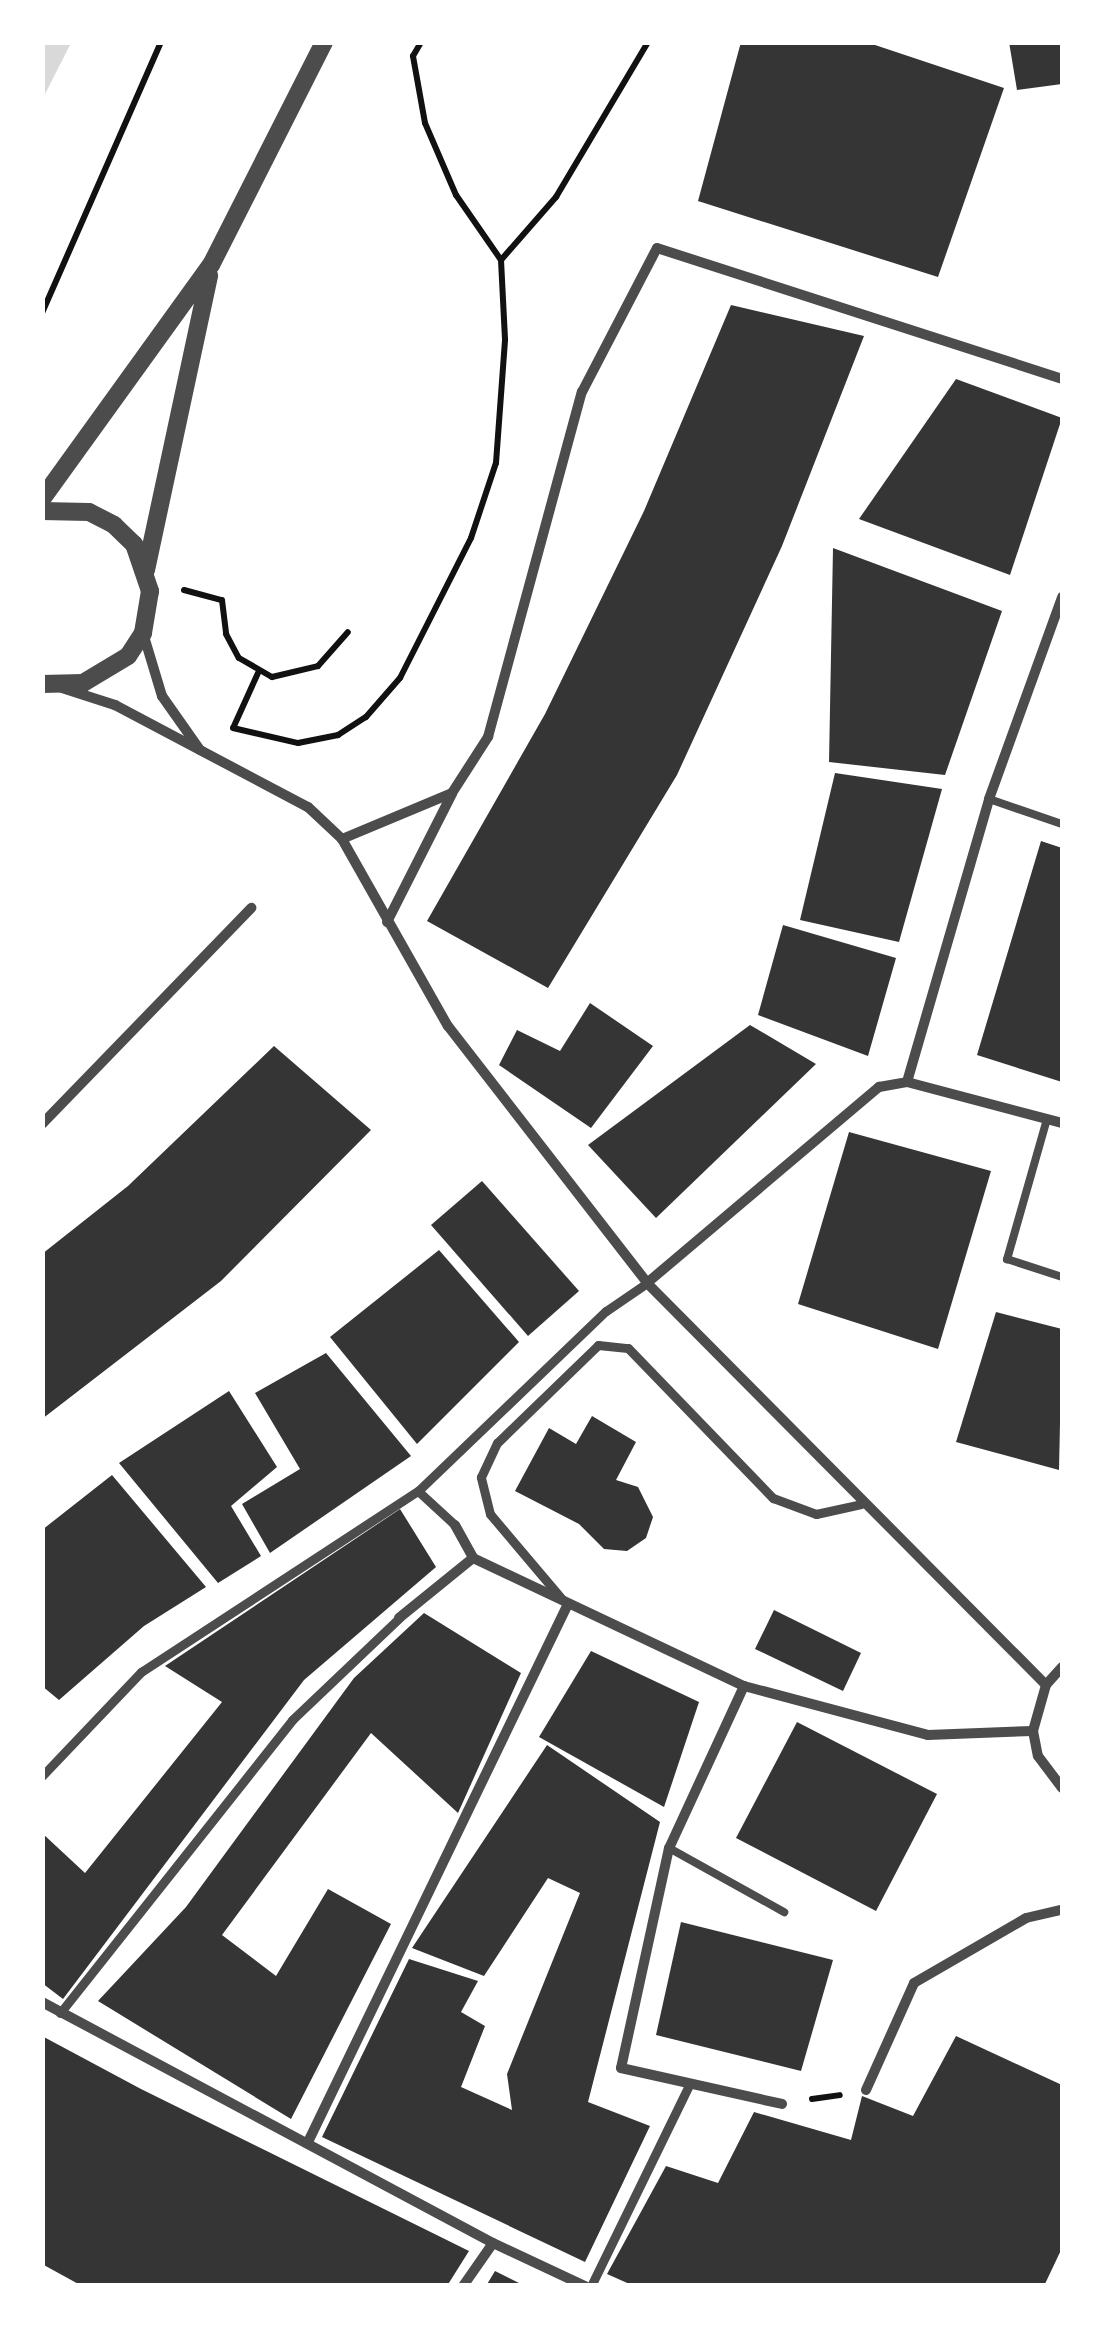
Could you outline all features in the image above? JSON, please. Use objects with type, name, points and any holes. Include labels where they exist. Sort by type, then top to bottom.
[{"type":"street","points":[[42,500],[211,265],[324,42]]},
{"type":"street","points":[[387,922],[452,793],[488,737],[582,392],[657,248],[1062,379]]},
{"type":"street","points":[[50,685],[108,673],[142,633],[150,602],[146,570],[211,265]]},
{"type":"street","points":[[42,511],[89,512],[114,525],[146,570]]},
{"type":"street","points":[[907,1082],[988,799],[1062,596]]},
{"type":"street","points":[[142,633],[162,696],[204,755]]},
{"type":"street","points":[[50,685],[115,705],[308,807],[342,839],[448,1026],[647,1283],[861,1504],[1046,1685]]},
{"type":"street","points":[[342,839],[452,793]]},
{"type":"street","points":[[42,1124],[250,908]]},
{"type":"street","points":[[42,1776],[142,1672],[418,1491],[606,1311],[647,1283],[879,1087],[907,1082],[1062,1123]]},
{"type":"street","points":[[567,1606],[490,1514],[481,1477],[497,1444],[598,1345],[628,1348],[773,1498],[816,1514],[861,1504]]},
{"type":"street","points":[[418,1491],[455,1525],[473,1558],[567,1606],[744,1686],[928,1735],[1033,1731]]},
{"type":"street","points":[[60,2013],[292,1720],[399,1618],[473,1558]]},
{"type":"street","points":[[308,2142],[567,1606]]},
{"type":"street","points":[[1062,1667],[1046,1685],[1033,1731],[1038,1756],[1062,1788]]},
{"type":"street","points":[[744,1686],[669,1848],[622,2068],[688,2086],[782,2104]]},
{"type":"street","points":[[866,2090],[914,1983],[1026,1918],[1062,1910]]},
{"type":"street","points":[[42,2002],[493,2243],[588,2286],[688,2086]]},
{"type":"street","points":[[464,2286],[493,2243]]},
{"type":"lane","points":[[988,799],[1062,824]]},
{"type":"lane","points":[[1047,1119],[1007,1259],[1062,1277]]},
{"type":"lane","points":[[669,1848],[784,1912]]},
{"type":"path","points":[[42,313],[161,42]]},
{"type":"path","points":[[258,674],[233,728],[298,743],[352,726],[400,678],[471,538],[496,463],[506,340],[501,260],[456,195],[425,123],[413,56],[421,42]]},
{"type":"path","points":[[501,260],[556,197],[648,42]]},
{"type":"path","points":[[170,586],[222,600],[226,634],[239,658],[258,674],[296,675],[318,666],[348,632]]},
{"type":"path","points":[[782,2104],[866,2090]]},
{"type":"shaded area","points":[[42,43],[71,43],[43,98]]},
{"type":"building","points":[[741,42],[866,42],[1004,88],[938,277],[698,201]]},
{"type":"building","points":[[1009,42],[1062,42],[1062,84],[1017,90]]},
{"type":"building","points":[[731,305],[864,336],[782,546],[677,775],[548,988],[427,921],[545,714],[644,511]]},
{"type":"building","points":[[956,379],[1062,418],[1010,575],[859,519]]},
{"type":"building","points":[[833,548],[1002,611],[945,775],[829,762]]},
{"type":"building","points":[[835,773],[942,789],[899,942],[800,920]]},
{"type":"building","points":[[1041,841],[1062,848],[1062,1082],[977,1055]]},
{"type":"building","points":[[783,925],[896,958],[868,1056],[758,1015]]},
{"type":"building","points":[[590,1003],[653,1046],[591,1128],[499,1065],[517,1030],[560,1051]]},
{"type":"building","points":[[750,1025],[816,1064],[656,1218],[588,1145]]},
{"type":"building","points":[[274,1046],[371,1130],[221,1281],[42,1419],[42,1254],[128,1186]]},
{"type":"building","points":[[849,1132],[991,1171],[938,1349],[798,1304]]},
{"type":"building","points":[[482,1181],[579,1291],[528,1336],[431,1225]]},
{"type":"building","points":[[439,1250],[519,1342],[417,1444],[330,1337]]},
{"type":"building","points":[[996,1312],[1062,1329],[1059,1470],[956,1442]]},
{"type":"building","points":[[326,1353],[411,1456],[270,1553],[242,1504],[300,1469],[255,1393]]},
{"type":"building","points":[[229,1391],[277,1467],[231,1506],[261,1556],[218,1583],[119,1463]]},
{"type":"building","points":[[592,1416],[636,1442],[616,1480],[638,1487],[653,1517],[646,1538],[627,1551],[604,1549],[579,1524],[515,1491],[549,1428],[576,1444]]},
{"type":"building","points":[[112,1475],[206,1587],[144,1626],[59,1700],[42,1686],[42,1530]]},
{"type":"building","points":[[400,1509],[436,1567],[304,1680],[63,1999],[42,1983],[42,1833],[85,1873],[222,1702],[165,1666]]},
{"type":"building","points":[[774,1610],[861,1653],[843,1691],[755,1649]]},
{"type":"building","points":[[424,1613],[521,1673],[458,1813],[371,1733],[222,1935],[276,1976],[328,1889],[391,1924],[291,2119],[98,2001],[186,1907],[354,1678]]},
{"type":"building","points":[[591,1651],[699,1702],[664,1807],[539,1737]]},
{"type":"building","points":[[797,1722],[937,1794],[876,1911],[736,1838]]},
{"type":"building","points":[[547,1745],[660,1822],[588,2102],[650,2126],[585,2262],[322,2137],[409,1959],[478,1981],[461,2012],[485,2026],[461,2087],[512,2110],[507,2074],[580,1893],[548,1878],[484,1976],[412,1948]]},
{"type":"building","points":[[681,1922],[833,1960],[801,2071],[656,2035]]},
{"type":"building","points":[[42,2036],[469,2251],[447,2286],[82,2286],[42,2264]]},
{"type":"building","points":[[956,2036],[1062,2085],[1062,2248],[1044,2286],[634,2286],[607,2274],[666,2166],[718,2183],[754,2112],[851,2140],[862,2096],[913,2116]]},
{"type":"building","points":[[495,2271],[525,2286],[486,2286]]}]
